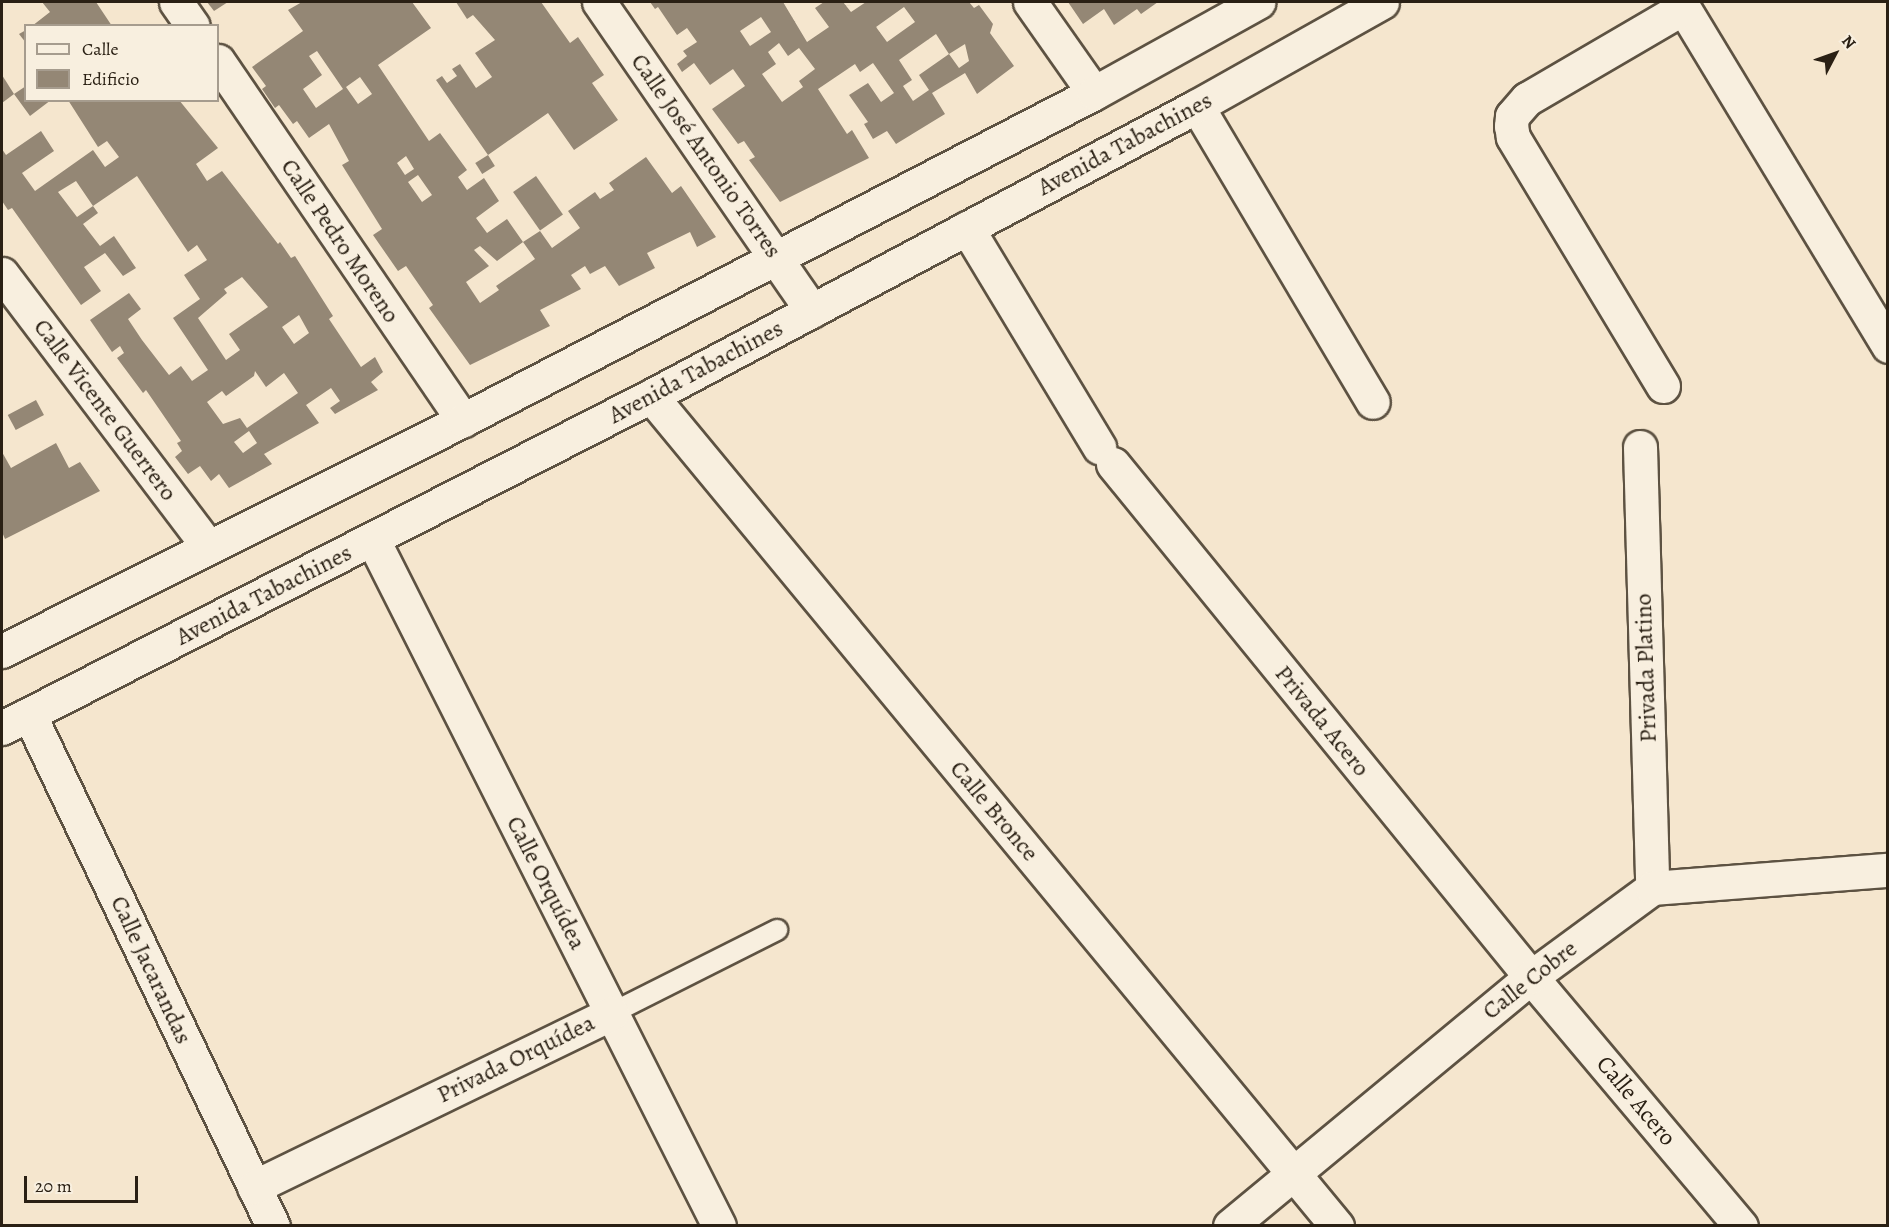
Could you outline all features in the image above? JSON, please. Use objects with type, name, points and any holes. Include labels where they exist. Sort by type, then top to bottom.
[{"type":"street","points":[[176,2],[192,24]]},
{"type":"street","name":"Calle José Antonio Torres","points":[[599,2],[812,311]]},
{"type":"street","points":[[1030,2],[1094,93]]},
{"type":"street","points":[[2,651],[463,420],[1094,93],[1258,2]]},
{"type":"street","name":"Avenida Tabachines","points":[[15,721],[374,540],[651,396],[1197,106],[1382,2]]},
{"type":"street","points":[[1663,386],[1513,137],[1511,126],[1512,116],[1527,99],[1682,5],[1887,346]]},
{"type":"street","name":"Calle Pedro Moreno","points":[[219,63],[463,420]]},
{"type":"street","points":[[1197,106],[1373,402]]},
{"type":"street","name":"Privada Acero","points":[[967,228],[1106,455],[1531,977]]},
{"type":"street","name":"Calle Vicente Guerrero","points":[[2,274],[208,546]]},
{"type":"street","name":"Calle Bronce","points":[[651,396],[1337,1226]]},
{"type":"street","name":"Privada Platino","points":[[1640,447],[1652,888]]},
{"type":"street","name":"Calle Orquídea","points":[[374,540],[719,1226]]},
{"type":"street","name":"Calle Jacarandas","points":[[15,721],[273,1226]]},
{"type":"street","points":[[1652,888],[1887,870]]},
{"type":"street","name":"Calle Cobre","points":[[1230,1226],[1292,1172],[1531,977],[1652,888]]},
{"type":"street","name":"Calle Acero","points":[[1531,977],[1741,1226]]},
{"type":"street","name":"Privada Orquídea","points":[[254,1187],[612,1013]]},
{"type":"lane","name":"Privada Orquídea","points":[[612,1013],[777,930]]},
{"type":"building","points":[[42,2],[96,2],[111,24],[35,24],[50,12]]},
{"type":"building","points":[[207,2],[228,2],[214,11]]},
{"type":"building","points":[[302,2],[412,2],[431,28],[378,65],[429,141],[440,133],[467,170],[458,177],[467,190],[484,178],[499,201],[476,218],[487,233],[507,219],[523,242],[540,231],[552,248],[580,228],[568,211],[595,192],[600,199],[614,190],[609,183],[646,157],[672,193],[681,186],[716,237],[697,247],[690,232],[647,253],[655,268],[619,286],[605,266],[590,274],[585,266],[571,275],[581,289],[540,310],[550,326],[470,365],[429,308],[433,305],[406,266],[398,271],[373,235],[382,229],[342,165],[349,161],[329,124],[309,138],[297,121],[293,124],[279,105],[275,108],[262,89],[266,86],[252,67],[303,31],[288,10]],"holes":[[[317,51],[343,89],[316,108],[303,89],[322,75],[309,56]],[[360,77],[372,94],[358,104],[346,87]],[[406,156],[414,169],[405,175],[397,163]],[[418,175],[432,195],[422,202],[408,182]],[[523,242],[535,259],[496,286],[499,290],[480,303],[466,282],[489,266],[474,250],[480,246],[497,261]]]},
{"type":"building","points":[[456,2],[541,2],[570,43],[578,37],[604,75],[592,83],[618,120],[574,150],[548,113],[488,155],[436,80],[442,76],[447,83],[457,76],[452,69],[460,64],[476,88],[492,77],[475,53],[495,40],[473,15],[467,19]]},
{"type":"building","points":[[650,2],[783,2],[807,42],[829,27],[815,8],[824,2],[843,2],[851,12],[866,2],[969,2],[974,8],[979,5],[993,24],[990,33],[1014,66],[977,94],[965,73],[932,93],[945,114],[896,144],[887,131],[873,139],[864,124],[868,122],[849,95],[868,83],[881,102],[894,93],[873,63],[860,72],[855,64],[818,89],[847,134],[852,130],[869,158],[780,202],[749,160],[755,157],[744,141],[738,144],[712,109],[745,86],[733,69],[710,85],[694,63],[682,72],[677,64],[687,56],[683,51],[697,42],[687,28],[677,35],[658,7],[655,9]],"holes":[[[904,7],[915,22],[887,42],[876,27]],[[761,17],[771,32],[750,46],[740,31]],[[936,34],[949,54],[919,75],[929,90],[913,101],[903,86],[912,80],[899,60]],[[779,43],[788,56],[799,48],[815,69],[799,81],[803,87],[782,102],[762,74],[776,64],[768,52]],[[965,44],[969,61],[959,68],[949,54]]]},
{"type":"building","points":[[1068,2],[1158,2],[1141,14],[1137,9],[1114,25],[1104,9],[1083,24]]},
{"type":"building","points":[[24,31],[24,40],[19,34]]},
{"type":"building","points":[[2,75],[14,94],[2,103]]},
{"type":"building","points":[[24,87],[24,102],[48,102],[30,116],[14,94]]},
{"type":"building","points":[[69,102],[181,102],[218,148],[196,164],[207,181],[222,171],[278,244],[280,242],[291,258],[295,256],[333,316],[329,319],[361,367],[375,357],[383,372],[371,382],[378,390],[335,414],[330,408],[340,401],[331,388],[306,405],[319,423],[264,454],[272,464],[229,488],[219,474],[211,481],[200,466],[188,474],[175,457],[182,451],[177,443],[181,441],[146,390],[143,393],[117,358],[124,353],[120,346],[112,352],[90,320],[129,293],[141,309],[128,319],[169,375],[181,366],[192,381],[208,370],[173,318],[200,299],[184,275],[207,260],[197,245],[188,252],[137,176],[93,206],[98,213],[83,224],[100,246],[114,236],[136,268],[123,276],[105,253],[84,267],[101,291],[81,305],[12,208],[8,210],[2,201],[2,149],[6,155],[41,131],[54,151],[22,173],[35,191],[93,150],[105,167],[119,157],[107,141],[98,147]],"holes":[[[76,181],[93,206],[77,217],[58,192]],[[242,277],[268,307],[229,334],[240,350],[226,360],[198,318],[227,293],[224,289]],[[299,315],[309,333],[294,344],[282,327]],[[255,371],[266,387],[284,373],[298,393],[247,428],[240,418],[223,424],[207,402],[222,391],[226,396],[254,376]],[[249,431],[257,443],[243,453],[234,442]]]},
{"type":"building","points":[[488,155],[495,166],[482,174],[475,163]]},
{"type":"building","points":[[536,176],[563,215],[540,231],[513,192]]},
{"type":"building","points":[[36,400],[44,415],[16,430],[8,415]]},
{"type":"building","points":[[56,443],[69,468],[80,462],[100,491],[5,539],[2,532],[2,452],[11,468]]}]
